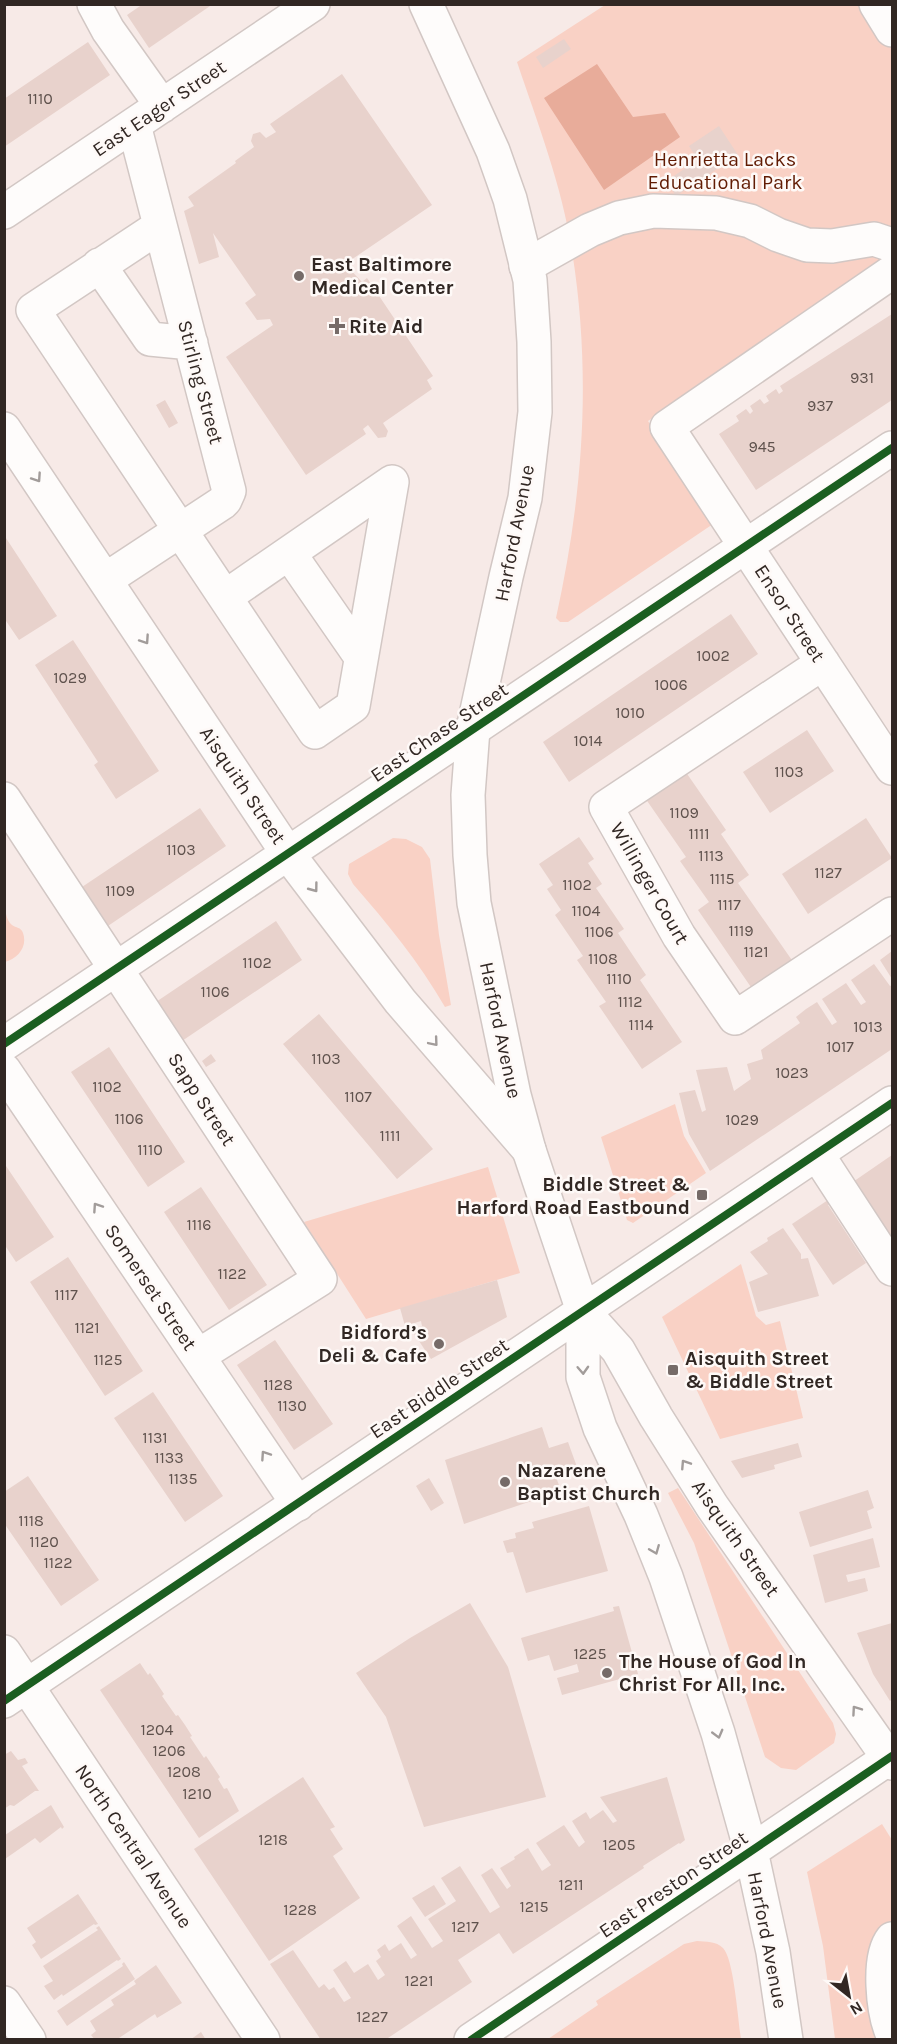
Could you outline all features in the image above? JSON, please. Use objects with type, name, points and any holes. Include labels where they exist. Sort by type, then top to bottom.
[{"type":"main road","points":[[94,4],[108,30],[162,106]]},
{"type":"main road","name":"East Eager Street","points":[[4,212],[313,4]]},
{"type":"main road","name":"Harford Avenue","points":[[426,4],[493,151],[510,200],[530,280],[534,342],[535,412],[525,498],[473,729],[468,795],[474,903],[514,1095],[529,1150],[584,1311],[583,1377],[600,1428],[641,1515],[666,1577],[718,1733],[751,1851],[773,1952],[786,2040]]},
{"type":"main road","points":[[876,4],[892,30]]},
{"type":"main road","name":"Stirling Street","points":[[105,580],[222,503],[229,491],[134,125]]},
{"type":"main road","points":[[526,266],[590,230],[619,218],[653,211],[716,213],[750,221],[778,235],[807,245],[832,246],[874,239],[892,245]]},
{"type":"main road","points":[[160,226],[33,310],[315,732],[353,706],[392,482],[225,597]]},
{"type":"main road","points":[[99,266],[150,339],[191,343]]},
{"type":"main road","name":"Ensor Street","points":[[892,272],[667,427],[892,768]]},
{"type":"main road","name":"Aisquith Street","points":[[4,429],[288,854],[400,1001],[529,1150]]},
{"type":"main road","name":"East Chase Street","points":[[4,1044],[892,448]]},
{"type":"main road","points":[[289,553],[361,657]]},
{"type":"main road","name":"Willinger Court","points":[[823,663],[606,807],[679,936],[735,1018],[892,914]]},
{"type":"main road","name":"Sapp Street","points":[[4,799],[320,1279],[198,1356]]},
{"type":"main road","name":"Somerset Street","points":[[4,1070],[298,1504]]},
{"type":"main road","name":"East Biddle Street","points":[[16,1693],[892,1103]]},
{"type":"main road","points":[[817,1154],[892,1269]]},
{"type":"main road","name":"Aisquith Street","points":[[584,1311],[618,1350],[656,1417],[712,1506],[891,1759]]},
{"type":"main road","name":"North Central Avenue","points":[[4,1652],[16,1693],[263,2040]]},
{"type":"main road","name":"East Preston Street","points":[[471,2040],[891,1759]]},
{"type":"main road","points":[[892,1939],[884,1967],[884,1999],[892,2033]]},
{"type":"main road","points":[[4,2003],[29,2040]]},
{"type":"green space","name":"Henrietta Lacks Educational Park","points":[[605,5],[892,5],[892,260],[648,421],[716,522],[568,622],[560,622],[556,618],[573,526],[582,435],[582,344],[568,227],[549,155],[517,62]]},
{"type":"green space","points":[[393,838],[406,839],[422,847],[430,859],[439,935],[451,1005],[445,1007],[413,959],[353,884],[348,874],[349,864]]},
{"type":"green space","points":[[5,903],[8,920],[21,930],[24,943],[23,948],[14,958],[5,962]]},
{"type":"green space","points":[[675,1104],[684,1136],[706,1173],[633,1223],[627,1220],[601,1137]]},
{"type":"green space","points":[[488,1167],[520,1273],[366,1319],[304,1222]]},
{"type":"green space","points":[[741,1264],[756,1316],[766,1325],[780,1321],[803,1418],[720,1439],[662,1317]]},
{"type":"green space","points":[[678,1488],[833,1723],[836,1734],[834,1743],[796,1770],[781,1768],[765,1757],[694,1543],[668,1493]]},
{"type":"green space","points":[[882,1824],[892,1840],[892,1922],[887,1927],[885,2039],[835,2039],[823,1946],[807,1872]]},
{"type":"green space","points":[[697,1941],[717,1944],[727,1954],[733,1977],[741,2039],[548,2039],[598,2005],[596,2001],[684,1944]]},
{"type":"shaded area","points":[[597,64],[633,117],[665,113],[680,137],[604,190],[544,98]]},
{"type":"building","points":[[143,4],[213,4],[149,48],[127,15]]},
{"type":"building","points":[[564,39],[571,49],[543,68],[536,57]]},
{"type":"building","points":[[88,42],[110,75],[4,147],[4,99]]},
{"type":"building","name":"East Baltimore Medical Center","points":[[342,74],[432,205],[345,264],[362,282],[367,278],[433,376],[427,380],[432,389],[383,423],[388,431],[386,437],[378,438],[368,425],[363,429],[366,434],[306,475],[226,357],[273,325],[270,319],[257,320],[245,303],[256,295],[213,233],[219,257],[199,264],[184,211],[194,206],[188,197],[236,163],[235,161],[254,147],[251,141],[253,134],[260,132],[266,138],[276,132],[270,124]]},
{"type":"building","points":[[719,126],[738,155],[676,196],[666,181],[698,160],[689,146]]},
{"type":"building","points":[[892,314],[892,400],[756,490],[719,434],[739,421],[736,416],[746,409],[750,414],[753,411],[750,406],[760,399],[764,404],[769,401],[766,396],[776,389],[779,394],[783,391],[780,386]]},
{"type":"building","points":[[165,400],[178,423],[169,428],[156,405]]},
{"type":"building","points":[[4,535],[57,616],[19,640],[4,618]]},
{"type":"building","points":[[731,614],[758,654],[569,782],[543,742]]},
{"type":"building","points":[[73,640],[159,771],[116,799],[94,765],[98,762],[35,665]]},
{"type":"building","points":[[807,730],[834,771],[770,813],[743,772]]},
{"type":"building","points":[[683,768],[726,830],[721,834],[749,875],[738,883],[796,966],[755,993],[698,910],[709,902],[680,861],[686,857],[643,795]]},
{"type":"building","points":[[200,808],[226,846],[102,930],[76,891]]},
{"type":"building","points":[[866,818],[892,858],[808,914],[782,874]]},
{"type":"building","points":[[579,837],[594,859],[588,863],[602,884],[596,888],[624,929],[618,933],[646,975],[640,980],[682,1042],[642,1069],[599,1006],[606,1002],[577,960],[583,956],[555,915],[561,910],[547,889],[553,885],[539,864]]},
{"type":"building","points":[[276,921],[302,960],[176,1045],[150,1006]]},
{"type":"building","points":[[892,951],[892,979],[880,960]]},
{"type":"building","points":[[874,964],[890,986],[892,985],[892,1049],[710,1171],[689,1134],[679,1093],[695,1090],[702,1112],[706,1110],[696,1070],[727,1067],[734,1091],[751,1079],[747,1064],[763,1059],[761,1050],[800,1023],[796,1017],[806,1009],[817,1002],[832,1025],[837,1022],[822,999],[846,983],[861,1005],[866,1002],[851,980]]},
{"type":"building","points":[[319,1014],[433,1149],[397,1179],[283,1044]]},
{"type":"building","points":[[109,1047],[185,1162],[148,1187],[71,1072]]},
{"type":"building","points":[[211,1054],[216,1061],[206,1067],[202,1061]]},
{"type":"building","points":[[892,1155],[892,1249],[847,1186]]},
{"type":"building","points":[[4,1163],[54,1237],[16,1262],[4,1244]]},
{"type":"building","points":[[201,1187],[267,1285],[229,1310],[164,1212]]},
{"type":"building","points":[[828,1200],[830,1204],[828,1205],[866,1263],[833,1285],[792,1224]]},
{"type":"building","points":[[783,1228],[801,1254],[801,1259],[808,1258],[819,1296],[758,1312],[749,1282],[768,1274],[750,1252]]},
{"type":"building","points":[[68,1257],[143,1371],[105,1396],[30,1282]]},
{"type":"building","points":[[497,1280],[507,1317],[431,1359],[411,1329],[422,1326],[421,1321],[405,1326],[400,1308]]},
{"type":"building","points":[[275,1340],[333,1424],[294,1450],[237,1365]]},
{"type":"building","points":[[153,1392],[223,1496],[185,1522],[114,1418]]},
{"type":"building","name":"Nazarene Baptist Church","points":[[542,1427],[549,1448],[568,1442],[577,1467],[555,1474],[561,1491],[464,1524],[445,1460]]},
{"type":"building","points":[[798,1443],[802,1457],[774,1465],[775,1469],[742,1478],[731,1461]]},
{"type":"building","points":[[28,1476],[99,1580],[61,1606],[4,1523],[4,1492]]},
{"type":"building","points":[[429,1478],[444,1503],[431,1511],[416,1486]]},
{"type":"building","points":[[868,1490],[874,1508],[867,1511],[872,1528],[810,1547],[799,1512]]},
{"type":"building","points":[[589,1506],[608,1571],[526,1593],[513,1552],[507,1553],[503,1541],[516,1538],[515,1533],[534,1528],[532,1522]]},
{"type":"building","points":[[873,1538],[880,1567],[846,1575],[848,1582],[865,1578],[868,1591],[825,1603],[813,1555]]},
{"type":"building","points":[[470,1603],[508,1667],[546,1797],[424,1827],[386,1717],[356,1673]]},
{"type":"building","points":[[619,1606],[638,1674],[562,1695],[557,1678],[579,1672],[577,1664],[554,1671],[549,1655],[528,1661],[521,1638],[614,1611],[613,1607]]},
{"type":"building","points":[[892,1623],[892,1700],[890,1701],[873,1674],[857,1633]]},
{"type":"building","points":[[140,1663],[148,1675],[150,1673],[164,1694],[162,1696],[185,1725],[204,1758],[206,1756],[239,1811],[199,1838],[100,1690]]},
{"type":"building","points":[[11,1751],[18,1760],[25,1758],[28,1763],[22,1766],[39,1791],[35,1791],[14,1806],[10,1805],[4,1809],[4,1755]]},
{"type":"building","points":[[303,1777],[335,1827],[330,1829],[343,1849],[333,1856],[360,1898],[269,1961],[194,1849]]},
{"type":"building","points":[[667,1777],[685,1840],[513,1954],[499,1933],[458,1960],[472,1982],[385,2040],[321,2040],[270,1964],[293,1950],[319,1988],[324,1984],[329,1990],[334,1987],[344,2002],[351,1998],[333,1970],[346,1961],[354,1973],[368,1964],[378,1980],[385,1975],[376,1961],[381,1957],[377,1950],[385,1944],[389,1951],[401,1943],[411,1959],[417,1955],[397,1926],[411,1916],[432,1948],[443,1941],[428,1919],[456,1901],[441,1878],[460,1866],[490,1913],[500,1907],[481,1875],[492,1868],[507,1889],[511,1886],[500,1868],[528,1848],[542,1871],[551,1865],[536,1843],[564,1825],[579,1847],[585,1842],[572,1821],[586,1812],[590,1819],[603,1810],[613,1823],[617,1821],[600,1797]]},
{"type":"building","points":[[51,1805],[64,1827],[40,1843],[35,1838],[5,1859],[5,1835]]},
{"type":"building","points":[[434,1885],[446,1904],[425,1917],[412,1898]]},
{"type":"building","points":[[78,1894],[98,1924],[94,1924],[41,1959],[32,1945],[36,1942],[27,1928]]},
{"type":"building","points":[[99,1926],[121,1959],[54,2000],[44,1986],[53,1981],[43,1966],[98,1930],[96,1928]]},
{"type":"building","points":[[124,1962],[135,1979],[67,2026],[57,2011],[123,1966]]},
{"type":"building","points":[[156,1965],[182,2003],[157,2018],[155,2014],[116,2040],[95,2040],[91,2035],[96,2031],[90,2021],[114,2005],[111,2000],[136,1984],[134,1981]]},
{"type":"building","points":[[201,2032],[206,2040],[190,2040]]},
{"type":"cycle path","points":[[4,1044],[892,448]]},
{"type":"cycle path","points":[[4,1701],[892,1103]]},
{"type":"cycle path","points":[[471,2040],[892,1756]]},
{"type":"place","name":"East Baltimore Medical Center","points":[[299,276]]},
{"type":"place","name":"Rite Aid","points":[[337,326]]},
{"type":"place","name":"Biddle Street & Harford Road Eastbound","points":[[702,1195]]},
{"type":"place","name":"Bidford’s Deli & Cafe","points":[[439,1344]]},
{"type":"place","name":"Aisquith Street & Biddle Street","points":[[673,1370]]},
{"type":"place","name":"Nazarene Baptist Church","points":[[505,1482]]},
{"type":"place","name":"The House of God In Christ For All, Inc.","points":[[607,1673]]}]
